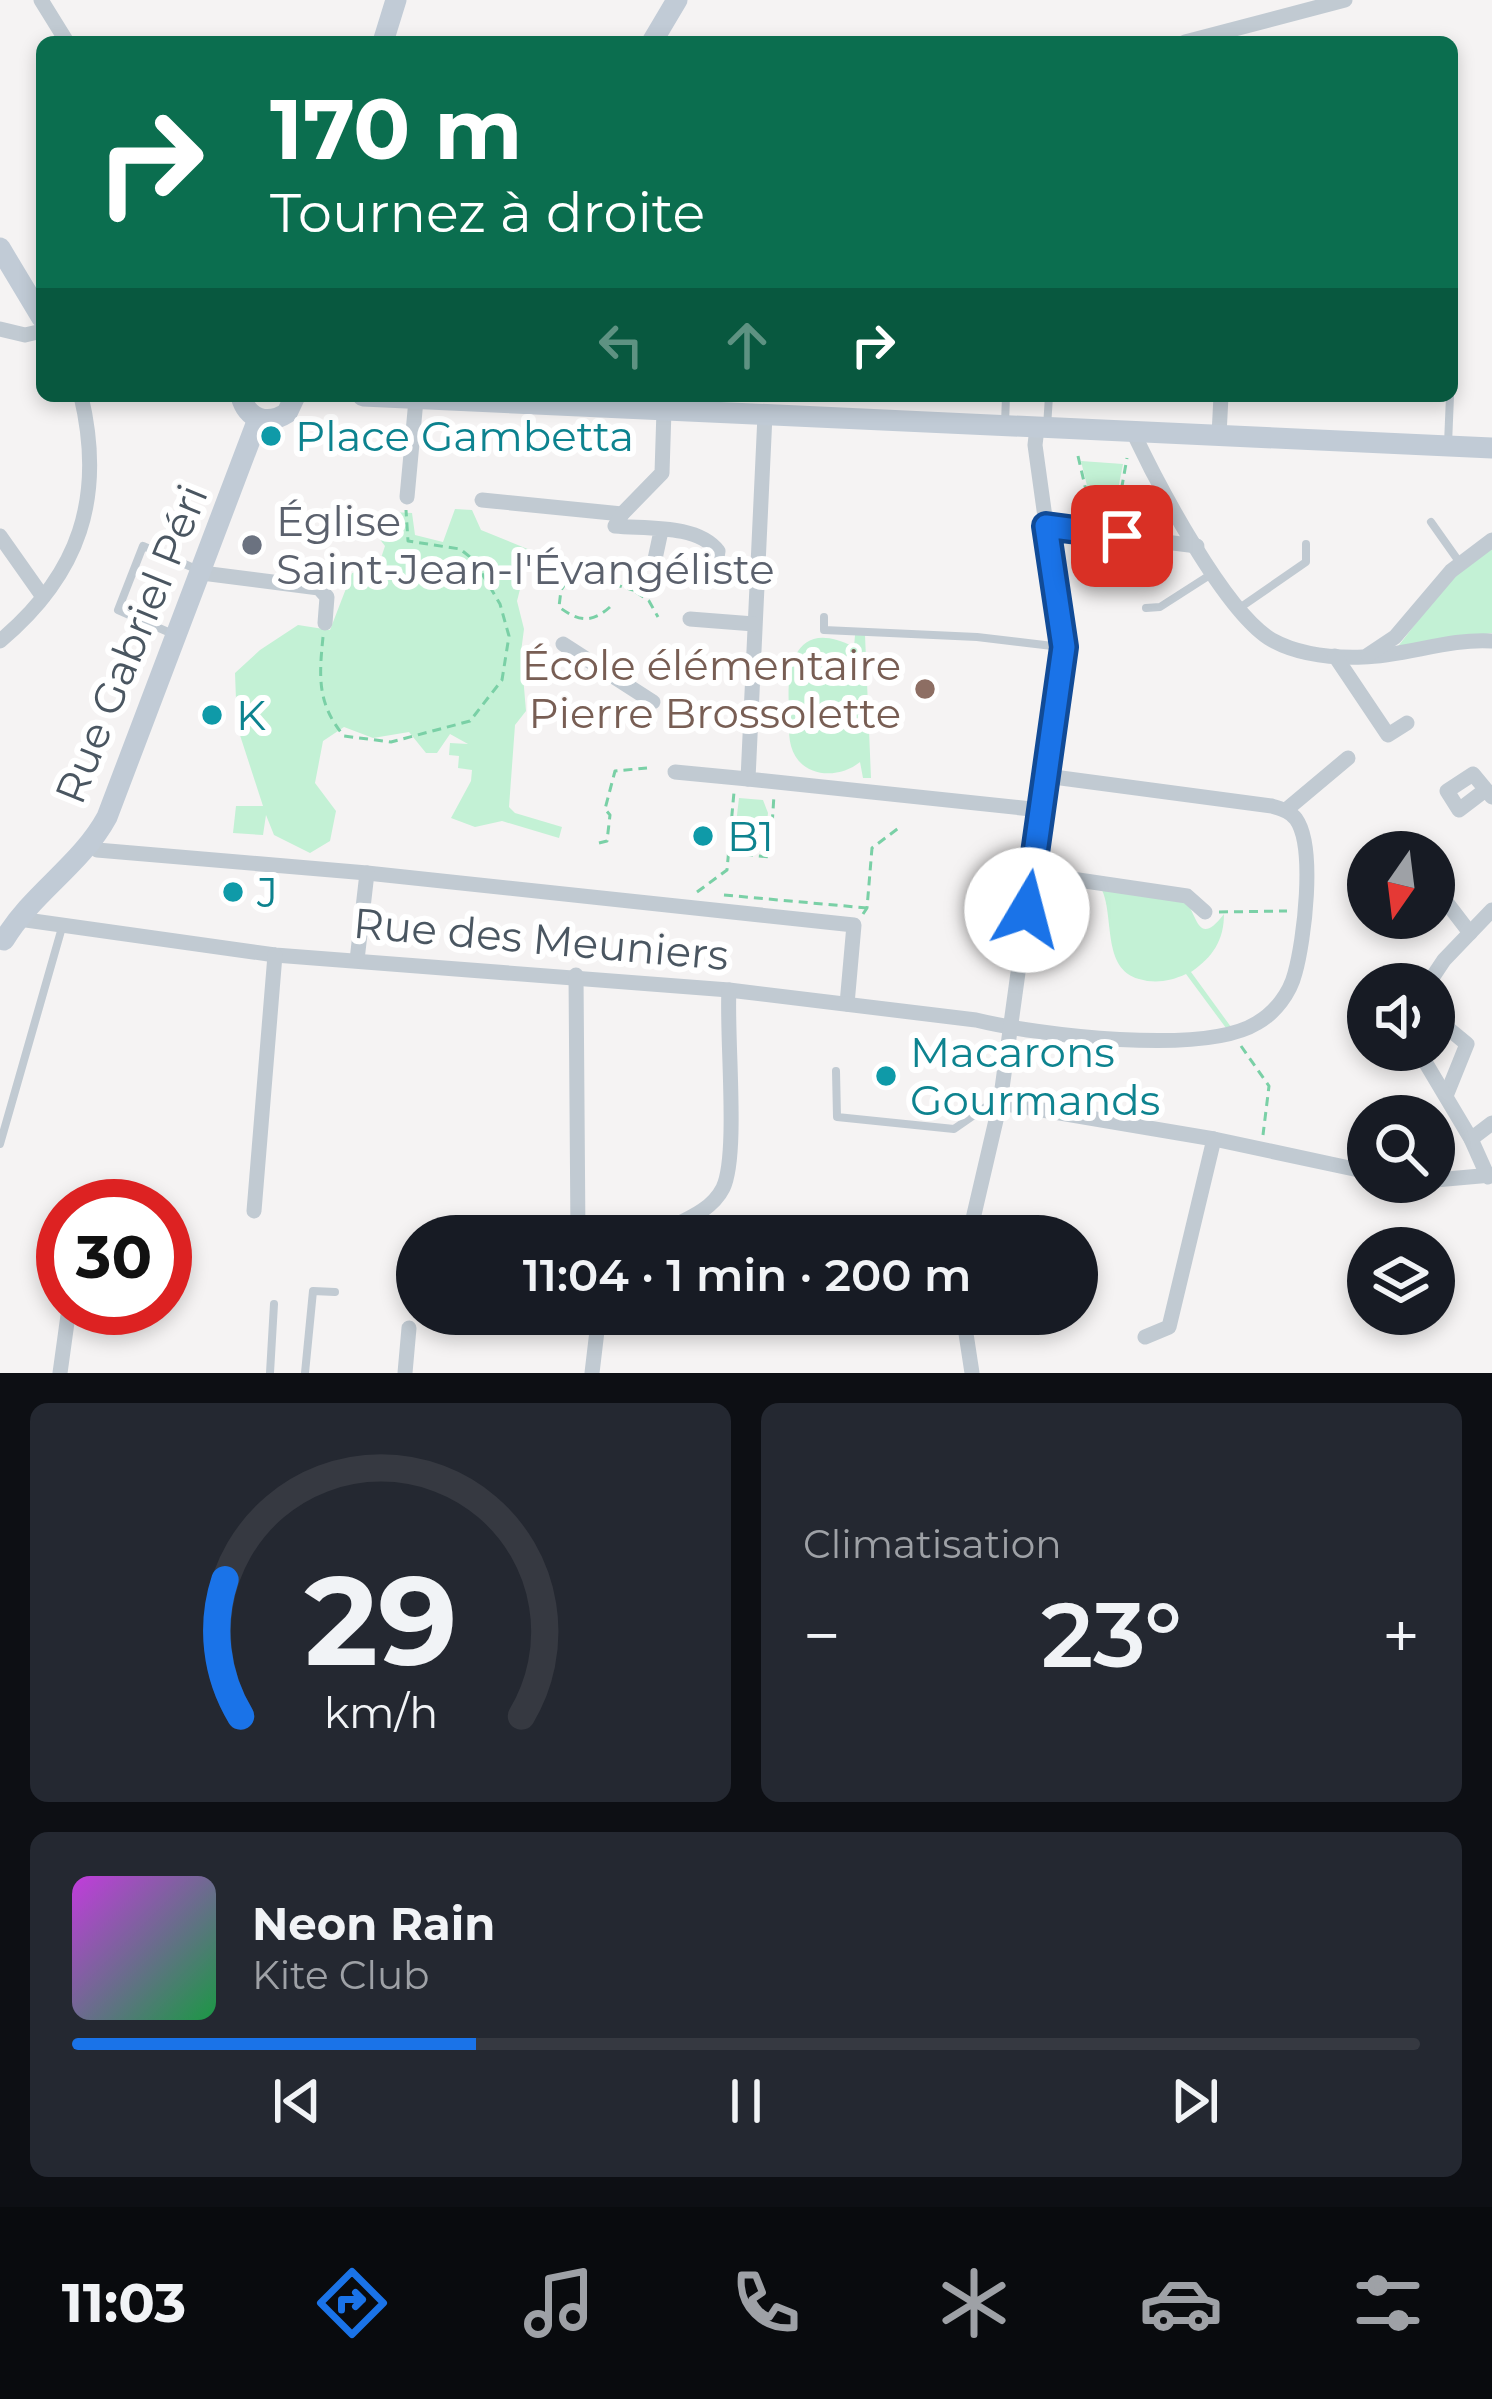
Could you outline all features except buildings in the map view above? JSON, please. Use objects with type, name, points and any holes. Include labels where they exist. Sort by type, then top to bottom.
[{"type":"street","points":[[41,0],[63,36]]},
{"type":"street","points":[[385,36],[396,0]]},
{"type":"street","points":[[656,36],[677,0]]},
{"type":"street","points":[[1212,36],[1346,0]]},
{"type":"street","points":[[0,248],[36,308]]},
{"type":"street","points":[[0,329],[36,333]]},
{"type":"street","points":[[0,640],[26,619],[61,574],[78,541],[91,446],[82,402]]},
{"type":"street","points":[[243,402],[258,419],[280,418],[294,402]]},
{"type":"street","points":[[406,497],[416,402]]},
{"type":"street","points":[[510,402],[652,405],[765,415],[1492,448]]},
{"type":"street","points":[[1219,435],[1221,402]]},
{"type":"street","points":[[652,405],[662,473],[614,526],[661,531],[708,538],[718,550],[715,570],[672,575],[655,559],[661,531]]},
{"type":"street","points":[[742,778],[765,415]]},
{"type":"street","name":"Rue Gabriel Péri","points":[[10,922],[90,845],[113,805],[258,419]]},
{"type":"street","points":[[974,1215],[1012,1029],[1064,647],[1046,526],[1042,428]]},
{"type":"street","points":[[1133,432],[1150,470],[1214,572],[1270,639],[1299,650],[1366,657],[1492,641]]},
{"type":"street","points":[[482,500],[622,514]]},
{"type":"street","points":[[1046,526],[1197,546]]},
{"type":"street","points":[[0,536],[43,597]]},
{"type":"street","points":[[1366,657],[1395,637],[1461,564],[1492,540]]},
{"type":"street","points":[[202,573],[319,588],[327,597],[325,623]]},
{"type":"street","points":[[690,619],[754,624]]},
{"type":"street","points":[[563,644],[652,702]]},
{"type":"street","points":[[1335,656],[1388,735],[1407,722]]},
{"type":"street","points":[[1286,810],[1348,758]]},
{"type":"street","points":[[675,772],[1041,809]]},
{"type":"street","points":[[1046,776],[1286,810],[1297,820],[1303,836],[1304,911],[1295,973],[1274,1011],[1232,1034]]},
{"type":"street","points":[[90,845],[97,850],[854,925],[847,1004]]},
{"type":"street","points":[[1031,873],[1187,896],[1205,912]]},
{"type":"street","points":[[357,960],[367,874]]},
{"type":"street","points":[[1442,963],[1492,910]]},
{"type":"street","points":[[1455,913],[1470,933]]},
{"type":"street","name":"Rue des Meuniers","points":[[10,922],[64,923],[275,955],[729,990],[976,1020],[1012,1029],[1124,1039],[1232,1034]]},
{"type":"street","points":[[254,1211],[275,955]]},
{"type":"street","points":[[575,976],[578,1215]]},
{"type":"street","points":[[697,1215],[723,1189],[729,1158],[729,990]]},
{"type":"street","points":[[1446,1095],[1467,1044],[1455,1034]]},
{"type":"street","points":[[1000,1102],[1347,1167]]},
{"type":"street","points":[[1455,1111],[1490,1176],[1455,1179]]},
{"type":"street","points":[[1471,1139],[1492,1123]]},
{"type":"street","points":[[1145,1337],[1169,1327],[1214,1139]]},
{"type":"street","points":[[60,1373],[65,1335]]},
{"type":"street","points":[[405,1373],[408,1335]]},
{"type":"street","points":[[592,1373],[597,1335]]},
{"type":"street","points":[[966,1335],[972,1373]]},
{"type":"lane","points":[[1005,426],[1006,402]]},
{"type":"lane","points":[[1042,428],[1048,402]]},
{"type":"lane","points":[[1448,445],[1450,402]]},
{"type":"lane","points":[[1431,522],[1461,564]]},
{"type":"lane","points":[[1240,608],[1306,562],[1306,544]]},
{"type":"lane","points":[[178,636],[118,610],[143,546],[202,573]]},
{"type":"lane","points":[[1146,608],[1160,607],[1214,572]]},
{"type":"lane","points":[[824,617],[824,629],[1064,647]]},
{"type":"lane","points":[[0,1144],[64,923]]},
{"type":"lane","points":[[836,1071],[837,1117],[954,1129],[1000,1102]]},
{"type":"lane","points":[[305,1373],[313,1292],[335,1292]]},
{"type":"lane","points":[[270,1373],[274,1304]]},
{"type":"path","points":[[1078,456],[1088,499],[1119,503],[1127,458]]},
{"type":"path","points":[[325,623],[318,685],[327,716],[344,736],[391,742],[470,721],[502,680],[509,636],[500,604],[474,560],[460,549],[409,541],[406,497]]},
{"type":"path","points":[[633,590],[647,583],[655,559]]},
{"type":"path","points":[[610,608],[596,618],[581,620],[559,608],[558,601],[569,578],[580,574],[633,590],[650,602],[658,617]]},
{"type":"path","points":[[599,843],[607,842],[610,815],[605,809],[616,771],[647,768]]},
{"type":"path","points":[[742,778],[727,870],[697,892],[867,908]]},
{"type":"path","points":[[729,853],[770,857],[775,782]]},
{"type":"path","points":[[854,925],[867,908],[872,848],[900,827]]},
{"type":"path","points":[[1205,912],[1304,911]]},
{"type":"path","points":[[1232,1034],[1268,1086],[1261,1149]]},
{"type":"green space","points":[[1081,461],[1123,464],[1116,500],[1090,498]]},
{"type":"green space","points":[[455,509],[472,510],[481,530],[530,550],[517,601],[524,629],[526,711],[515,725],[509,807],[562,827],[559,838],[502,821],[475,827],[451,818],[472,770],[458,768],[459,756],[449,755],[450,743],[468,744],[450,734],[437,753],[426,753],[409,732],[373,738],[344,727],[323,741],[315,783],[336,811],[330,841],[310,853],[274,835],[266,815],[263,835],[233,833],[236,806],[263,806],[237,726],[235,673],[298,625],[330,630],[352,573],[378,567],[385,546],[369,525],[392,512],[412,513],[415,535],[443,542]]},
{"type":"green space","points":[[1492,548],[1492,633],[1396,649],[1454,574]]},
{"type":"green space","points":[[855,635],[865,635],[871,778],[863,778],[860,762],[841,772],[811,770],[796,757],[789,737],[790,676],[799,650],[819,638],[854,647]]},
{"type":"green space","points":[[739,798],[763,800],[768,813],[763,852],[733,849]]},
{"type":"green space","points":[[1101,888],[1185,900],[1204,929],[1224,914],[1216,947],[1191,972],[1231,1027],[1226,1028],[1186,974],[1157,981],[1127,973],[1114,953]]},
{"type":"place","name":"Place Gambetta","points":[[271,436]]},
{"type":"place","name":"Église Saint-Jean-l'Évangéliste","points":[[252,545]]},
{"type":"place","name":"École élémentaire Pierre Brossolette","points":[[925,689]]},
{"type":"place","name":"K","points":[[212,715]]},
{"type":"place","name":"B1","points":[[703,836]]},
{"type":"place","name":"J","points":[[233,892]]},
{"type":"place","name":"Macarons Gourmands","points":[[886,1076]]},
{"type":"route","points":[[1027,910],[1064,647],[1046,526],[1122,536]]}]
